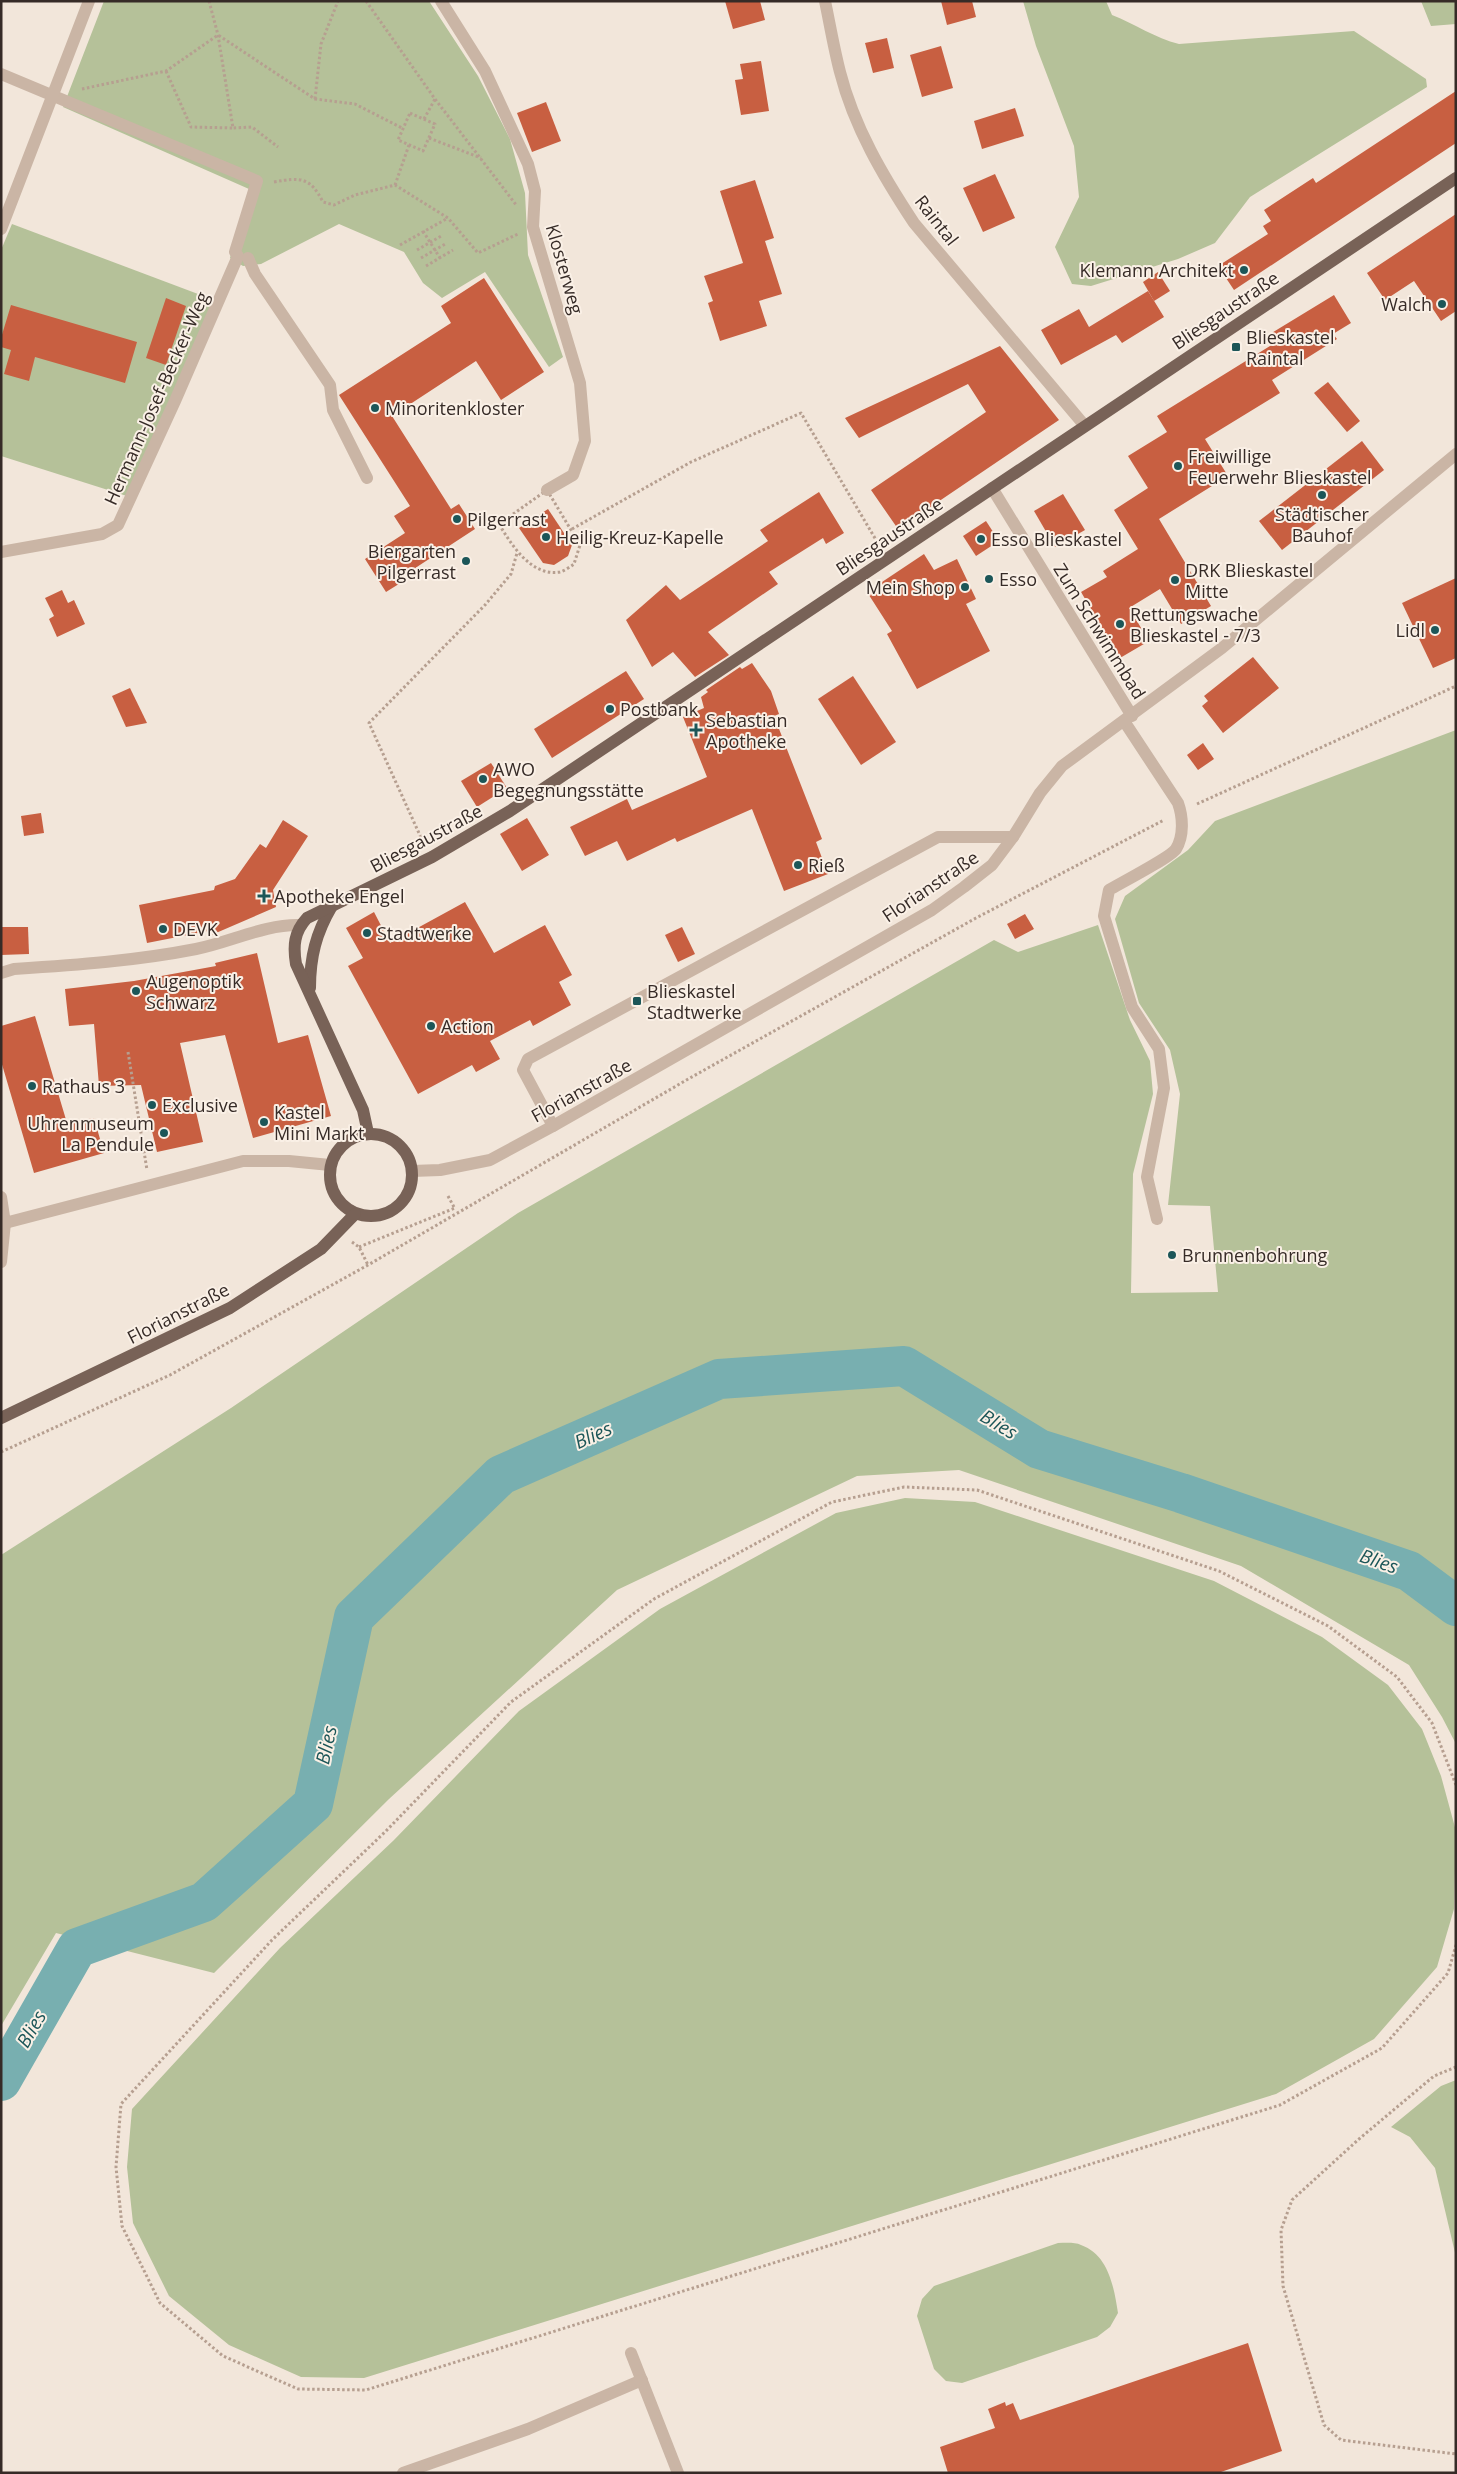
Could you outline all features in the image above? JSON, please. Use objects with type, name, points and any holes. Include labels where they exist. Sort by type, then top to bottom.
[{"type":"main road","name":"Bliesgaustraße","points":[[300,925],[307,918],[432,858],[510,811],[1456,178]]},
{"type":"main road","points":[[310,990],[314,943],[321,924],[332,906]]},
{"type":"main road","points":[[300,925],[295,936],[293,950],[296,964],[310,990],[363,1110],[368,1133]]},
{"type":"main road","points":[[368,1133],[381,1134],[393,1139],[409,1158],[412,1171],[408,1192],[396,1208],[376,1216],[355,1214],[336,1199],[329,1177],[330,1165],[335,1153],[344,1143],[355,1136],[368,1133]]},
{"type":"main road","name":"Florianstraße","points":[[1,1418],[230,1308],[321,1249],[355,1214]]},
{"type":"street","points":[[1,229],[89,1]]},
{"type":"street","name":"Klosterweg","points":[[441,1],[485,71],[528,164],[535,191],[533,227],[580,383],[585,441],[572,475],[547,490]]},
{"type":"street","name":"Raintal","points":[[825,1],[840,74],[855,115],[890,187],[914,222],[1085,426]]},
{"type":"street","points":[[1,74],[257,181]]},
{"type":"street","name":"Hermann-Josef-Becker-Weg","points":[[1,552],[102,534],[118,525],[243,257],[235,252],[257,181]]},
{"type":"street","points":[[243,257],[330,385],[333,410],[367,478]]},
{"type":"street","name":"Florianstraße","points":[[412,1171],[440,1170],[490,1160],[932,910],[992,865],[1013,837],[1040,793],[1062,766],[1222,648],[1456,454]]},
{"type":"street","name":"Zum Schwimmbad","points":[[992,488],[1181,811]]},
{"type":"street","points":[[1157,1219],[1147,1177],[1164,1088],[1159,1049],[1132,1007],[1104,916],[1109,890],[1175,850],[1181,834],[1181,811]]},
{"type":"street","points":[[553,1126],[523,1070],[528,1059],[938,837],[1013,837]]},
{"type":"street","name":"Bliesgaustraße","points":[[1,973],[14,969],[118,962],[153,957],[200,948],[284,925],[300,925]]},
{"type":"street","points":[[5,1223],[243,1161],[290,1161],[330,1165]]},
{"type":"street","points":[[1,1198],[5,1223],[1,1262]]},
{"type":"street","points":[[631,2352],[678,2473]]},
{"type":"street","points":[[409,2472],[528,2429],[642,2380]]},
{"type":"path","points":[[209,1],[218,35],[233,128]]},
{"type":"path","points":[[315,99],[321,44],[338,1]]},
{"type":"path","points":[[257,181],[266,184],[290,179],[302,179],[314,185],[323,202],[334,205],[355,195],[395,185],[448,218],[478,253],[533,227],[435,99],[366,1]]},
{"type":"path","points":[[81,89],[166,71],[218,35]]},
{"type":"path","points":[[218,35],[315,99],[355,104],[402,128]]},
{"type":"path","points":[[166,71],[191,127],[252,127],[278,147]]},
{"type":"path","points":[[424,119],[435,99]]},
{"type":"path","points":[[410,113],[424,119],[435,124],[424,151],[398,140],[410,113]]},
{"type":"path","points":[[429,138],[482,159]]},
{"type":"path","points":[[395,185],[409,145]]},
{"type":"path","points":[[400,245],[448,218]]},
{"type":"path","points":[[423,231],[440,258]]},
{"type":"path","points":[[417,250],[443,235]]},
{"type":"path","points":[[421,258],[448,242]]},
{"type":"path","points":[[426,266],[453,250]]},
{"type":"path","points":[[572,529],[691,462],[801,413],[886,558]]},
{"type":"path","points":[[547,490],[572,529],[580,546],[574,564],[560,572],[541,569],[517,553],[499,524],[547,490]]},
{"type":"path","points":[[414,826],[369,723],[484,605],[510,574],[517,553]]},
{"type":"path","points":[[1,1452],[170,1375],[368,1265],[690,1078],[976,918],[1181,811],[1456,686]]},
{"type":"path","points":[[128,1052],[146,1159]]},
{"type":"path","points":[[448,1196],[458,1213]]},
{"type":"path","points":[[368,1265],[359,1247],[455,1208]]},
{"type":"path","points":[[1456,1785],[1432,1723],[1396,1676],[1328,1626],[1218,1570],[977,1490],[904,1486],[832,1502],[654,1599],[511,1702],[386,1831],[272,1940],[121,2104],[116,2167],[122,2226],[160,2303],[223,2356],[298,2389],[366,2390],[1280,2104],[1382,2048],[1448,1973],[1456,1945]]},
{"type":"path","points":[[1456,2067],[1434,2076],[1359,2139],[1292,2200],[1281,2230],[1283,2286],[1324,2425],[1341,2440],[1456,2454]]},
{"type":"green space","points":[[104,1],[429,1],[478,76],[510,139],[525,193],[528,255],[563,357],[549,367],[485,272],[442,298],[423,283],[404,252],[339,224],[261,264],[243,266],[230,258],[249,189],[63,107]]},
{"type":"green space","points":[[1023,1],[1106,1],[1112,15],[1179,44],[1354,31],[1426,79],[1427,87],[1250,197],[1215,243],[1178,259],[1091,286],[1072,284],[1055,247],[1079,197],[1074,146],[1036,46]]},
{"type":"green space","points":[[1421,1],[1456,1],[1456,24],[1431,26]]},
{"type":"green space","points":[[12,224],[214,300],[130,497],[1,456],[1,250]]},
{"type":"green space","points":[[1456,730],[1456,1744],[1442,1717],[1409,1665],[1241,1566],[959,1470],[857,1476],[617,1590],[389,1799],[214,1973],[56,1933],[1,2026],[1,1555],[231,1408],[518,1213],[994,940],[1018,952],[1098,925],[1130,1020],[1150,1061],[1153,1094],[1133,1174],[1131,1293],[1218,1292],[1210,1206],[1168,1205],[1180,1094],[1170,1050],[1139,1003],[1115,919],[1125,896],[1188,850],[1215,821]]},
{"type":"green space","points":[[905,1498],[975,1502],[1214,1581],[1322,1637],[1388,1685],[1422,1729],[1441,1776],[1456,1831],[1454,1909],[1437,1967],[1374,2039],[1276,2094],[364,2378],[301,2377],[229,2345],[169,2296],[133,2223],[127,2167],[132,2109],[280,1948],[394,1840],[519,1711],[660,1609],[836,1513]]},
{"type":"green space","points":[[1456,2080],[1456,2257],[1435,2168],[1410,2137],[1391,2127],[1441,2086]]},
{"type":"green space","points":[[1058,2243],[1081,2245],[1098,2256],[1104,2264],[1112,2283],[1118,2313],[1110,2327],[1097,2337],[962,2383],[946,2381],[934,2369],[917,2316],[922,2299],[934,2286]]},
{"type":"building","points":[[725,1],[760,1],[765,20],[733,29]]},
{"type":"building","points":[[941,1],[972,1],[976,17],[947,25]]},
{"type":"building","points":[[887,38],[894,68],[873,73],[865,43]]},
{"type":"building","points":[[941,46],[953,88],[922,97],[910,55]]},
{"type":"building","points":[[761,61],[769,111],[741,115],[735,80],[743,79],[740,64]]},
{"type":"building","points":[[1456,91],[1456,143],[1234,290],[1218,266],[1268,234],[1263,226],[1271,221],[1264,210],[1313,178],[1316,183]]},
{"type":"building","points":[[546,102],[561,141],[532,152],[517,113]]},
{"type":"building","points":[[1015,108],[1024,136],[982,149],[974,121]]},
{"type":"building","points":[[995,174],[1015,218],[983,232],[963,188]]},
{"type":"building","points":[[755,180],[774,238],[765,241],[782,294],[759,301],[767,326],[720,341],[708,303],[713,301],[704,276],[743,263],[720,191]]},
{"type":"building","points":[[1456,214],[1456,311],[1441,321],[1414,281],[1385,300],[1367,273]]},
{"type":"building","points":[[1158,272],[1170,291],[1154,301],[1143,282]]},
{"type":"building","name":"Minoritenkloster","points":[[484,278],[544,372],[501,400],[476,361],[392,416],[451,509],[459,504],[475,529],[400,578],[402,582],[386,592],[365,559],[405,533],[394,516],[410,506],[339,395],[451,323],[441,306]]},
{"type":"building","points":[[1148,291],[1164,317],[1122,343],[1116,335],[1061,365],[1041,330],[1079,309],[1089,327]]},
{"type":"building","points":[[1334,295],[1351,323],[1333,334],[1337,339],[1272,380],[1280,393],[1205,439],[1228,476],[1159,519],[1211,606],[1181,624],[1160,589],[1129,608],[1149,641],[1120,658],[1081,592],[1107,577],[1103,571],[1138,549],[1114,510],[1148,488],[1128,456],[1167,432],[1157,416],[1275,343],[1270,334]]},
{"type":"building","points":[[166,298],[186,306],[166,365],[146,358]]},
{"type":"building","points":[[11,305],[137,342],[125,383],[35,357],[29,381],[4,374],[11,350],[1,347],[1,338]]},
{"type":"building","points":[[1000,346],[1059,420],[898,529],[871,490],[986,412],[968,384],[859,438],[845,418]]},
{"type":"building","points":[[1328,382],[1360,421],[1347,432],[1314,393]]},
{"type":"building","name":"Städtischer Bauhof","points":[[1362,441],[1384,470],[1282,550],[1259,521]]},
{"type":"building","points":[[819,492],[844,533],[826,544],[823,538],[769,572],[778,584],[708,632],[729,655],[695,677],[673,652],[652,667],[626,620],[666,585],[680,600],[768,541],[760,530]]},
{"type":"building","points":[[1063,494],[1085,530],[1055,547],[1034,511]]},
{"type":"building","name":"Heilig-Kreuz-Kapelle","points":[[548,509],[572,545],[568,556],[554,565],[543,563],[519,528]]},
{"type":"building","name":"Esso Blieskastel","points":[[986,521],[999,541],[976,556],[963,536]]},
{"type":"building","points":[[924,554],[934,570],[957,559],[976,599],[966,604],[990,651],[917,689],[887,634],[892,631],[867,592]]},
{"type":"building","name":"Lidl","points":[[1456,578],[1456,658],[1433,668],[1402,603]]},
{"type":"building","points":[[62,590],[68,603],[74,600],[85,624],[57,637],[49,619],[54,616],[45,598]]},
{"type":"building","points":[[1253,657],[1279,688],[1223,733],[1202,706],[1208,701],[1204,696]]},
{"type":"building","points":[[752,663],[771,691],[779,714],[774,716],[822,839],[816,842],[828,874],[784,891],[752,809],[677,842],[675,838],[627,861],[617,841],[585,856],[570,827],[627,799],[632,810],[707,777],[683,717],[704,708],[701,697],[708,692],[706,690],[740,667],[742,669]]},
{"type":"building","points":[[626,671],[644,699],[552,758],[534,729]]},
{"type":"building","points":[[853,676],[896,742],[861,765],[818,699]]},
{"type":"building","points":[[130,688],[147,723],[126,727],[112,696]]},
{"type":"building","points":[[1203,743],[1214,759],[1198,770],[1187,755]]},
{"type":"building","name":"AWO Begegnungsstätte","points":[[491,763],[507,788],[477,807],[461,781]]},
{"type":"building","points":[[41,813],[44,833],[24,836],[21,816]]},
{"type":"building","points":[[527,818],[549,855],[522,871],[500,834]]},
{"type":"building","points":[[283,820],[308,836],[273,890],[276,907],[209,936],[208,931],[147,943],[139,905],[214,890],[215,886],[235,879],[260,844],[266,848]]},
{"type":"building","points":[[465,902],[494,953],[545,925],[572,975],[559,982],[571,1005],[533,1026],[530,1020],[490,1041],[500,1059],[476,1072],[472,1065],[418,1094],[348,966],[363,958],[346,928],[374,912],[390,943]]},
{"type":"building","points":[[1025,914],[1034,929],[1015,939],[1007,924]]},
{"type":"building","points":[[1,927],[28,927],[29,954],[1,955]]},
{"type":"building","points":[[682,927],[695,954],[678,962],[665,935]]},
{"type":"building","points":[[257,953],[278,1043],[308,1035],[331,1116],[253,1138],[225,1035],[180,1043],[203,1142],[157,1152],[141,1085],[99,1086],[94,1024],[69,1026],[65,989],[134,981],[216,966],[215,963]]},
{"type":"building","name":"Rathaus 3","points":[[35,1016],[67,1123],[94,1118],[104,1153],[34,1173],[1,1061],[1,1026]]},
{"type":"building","points":[[1248,2343],[1282,2451],[1218,2473],[948,2473],[940,2447],[995,2428],[988,2409],[1005,2402],[1006,2406],[1013,2403],[1020,2420]]},
{"type":"waterway","name":"Blies","points":[[1,2081],[77,1948],[204,1902],[313,1804],[354,1617],[501,1475],[719,1379],[904,1366],[1039,1449],[1181,1493],[1409,1571],[1456,1606]]},
{"type":"place","name":"Klemann Architekt","points":[[1244,270]]},
{"type":"place","name":"Walch","points":[[1442,304]]},
{"type":"place","name":"Blieskastel Raintal","points":[[1236,347]]},
{"type":"place","name":"Minoritenkloster","points":[[375,408]]},
{"type":"place","name":"Freiwillige Feuerwehr Blieskastel","points":[[1178,466]]},
{"type":"place","name":"Städtischer Bauhof","points":[[1322,495]]},
{"type":"place","name":"Pilgerrast","points":[[457,519]]},
{"type":"place","name":"Heilig-Kreuz-Kapelle","points":[[546,537]]},
{"type":"place","name":"Esso Blieskastel","points":[[981,539]]},
{"type":"place","name":"Biergarten Pilgerrast","points":[[466,561]]},
{"type":"place","name":"Esso","points":[[989,579]]},
{"type":"place","name":"DRK Blieskastel Mitte","points":[[1175,580]]},
{"type":"place","name":"Mein Shop","points":[[965,587]]},
{"type":"place","name":"Rettungswache Blieskastel - 7/3","points":[[1120,624]]},
{"type":"place","name":"Lidl","points":[[1435,630]]},
{"type":"place","name":"Postbank","points":[[610,709]]},
{"type":"place","name":"Sebastian Apotheke","points":[[696,730]]},
{"type":"place","name":"AWO Begegnungsstätte","points":[[483,779]]},
{"type":"place","name":"Rieß","points":[[798,865]]},
{"type":"place","name":"Apotheke Engel","points":[[264,896]]},
{"type":"place","name":"DEVK","points":[[163,929]]},
{"type":"place","name":"Stadtwerke","points":[[367,933]]},
{"type":"place","name":"Augenoptik Schwarz","points":[[136,991]]},
{"type":"place","name":"Blieskastel Stadtwerke","points":[[637,1001]]},
{"type":"place","name":"Action","points":[[431,1026]]},
{"type":"place","name":"Rathaus 3","points":[[32,1086]]},
{"type":"place","name":"Exclusive","points":[[152,1105]]},
{"type":"place","name":"Kastel Mini Markt","points":[[264,1122]]},
{"type":"place","name":"Uhrenmuseum La Pendule","points":[[164,1133]]},
{"type":"place","name":"Brunnenbohrung","points":[[1172,1255]]}]
